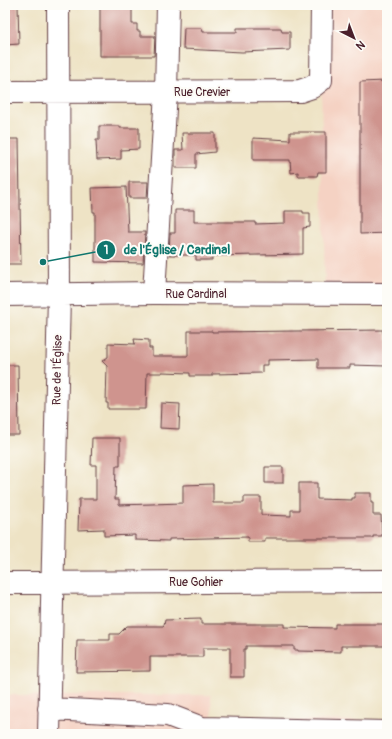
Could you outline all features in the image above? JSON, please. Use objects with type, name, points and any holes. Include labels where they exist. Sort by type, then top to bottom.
[{"type":"street","name":"Rue de l'Église","points":[[49,734],[51,583],[59,294],[58,5]]},
{"type":"street","points":[[154,293],[166,92],[168,5]]},
{"type":"street","name":"Rue Crevier","points":[[5,92],[300,92],[321,80],[322,5]]},
{"type":"street","name":"Rue Cardinal","points":[[5,295],[154,293],[387,294]]},
{"type":"street","name":"Rue Gohier","points":[[5,584],[387,581]]},
{"type":"street","points":[[49,709],[168,715],[202,728],[387,732]]},
{"type":"shaded area","points":[[322,5],[387,5],[387,294],[325,295],[321,80]]},
{"type":"shaded area","points":[[5,695],[211,695],[212,719],[387,721],[387,734],[5,734]]},
{"type":"building","points":[[5,5],[18,5],[19,44],[5,45]]},
{"type":"building","points":[[100,5],[132,5],[132,24],[137,24],[137,31],[140,31],[140,36],[155,36],[154,56],[100,56]]},
{"type":"building","points":[[184,28],[202,28],[203,32],[237,32],[237,28],[281,28],[282,32],[290,32],[290,50],[242,52],[183,49]]},
{"type":"building","points":[[386,81],[387,233],[360,234],[360,82]]},
{"type":"building","points":[[99,126],[139,128],[139,149],[121,150],[121,159],[97,160],[96,140],[99,140]]},
{"type":"building","points":[[290,132],[326,132],[326,172],[318,172],[317,176],[298,176],[298,172],[291,173],[290,160],[253,160],[253,138],[290,140]]},
{"type":"building","points":[[182,133],[215,133],[215,152],[196,154],[196,168],[175,168],[175,150],[183,150]]},
{"type":"building","points":[[5,139],[19,139],[21,264],[5,264]]},
{"type":"building","points":[[129,182],[148,182],[147,198],[129,198]]},
{"type":"building","points":[[126,187],[128,232],[145,232],[143,263],[95,262],[95,212],[93,212],[92,188]]},
{"type":"building","points":[[175,210],[194,210],[194,222],[255,222],[255,224],[285,223],[285,211],[303,211],[303,213],[310,213],[310,227],[303,228],[303,254],[212,256],[212,260],[196,260],[196,255],[169,255],[170,233],[175,233]]},
{"type":"building","points":[[383,330],[383,333],[387,333],[387,366],[350,365],[350,368],[318,368],[318,359],[268,360],[268,365],[262,365],[262,373],[190,376],[190,373],[147,373],[146,409],[108,409],[108,403],[106,403],[107,366],[102,361],[108,357],[108,343],[135,344],[134,339],[149,340],[149,348],[152,348],[152,356],[188,356],[188,331]]},
{"type":"building","points":[[5,365],[18,365],[19,435],[5,435]]},
{"type":"building","points":[[161,403],[180,404],[179,429],[160,428]]},
{"type":"building","points":[[92,438],[120,438],[120,466],[116,466],[115,499],[119,499],[119,505],[183,503],[183,485],[213,484],[213,503],[244,503],[244,497],[261,497],[261,515],[291,516],[291,510],[299,510],[299,483],[317,483],[317,499],[352,500],[352,498],[355,498],[355,493],[371,493],[373,515],[381,515],[382,536],[373,536],[373,538],[265,538],[265,542],[248,542],[248,537],[169,539],[169,541],[135,540],[135,535],[104,536],[104,529],[78,530],[79,499],[96,499],[96,465],[91,465]]},
{"type":"building","points":[[265,467],[283,467],[283,483],[265,483]]},
{"type":"building","points":[[201,619],[201,624],[284,624],[284,627],[335,628],[335,624],[387,624],[387,646],[341,646],[341,652],[298,651],[294,650],[294,646],[246,646],[246,649],[244,649],[244,677],[230,677],[230,648],[203,648],[203,657],[150,657],[150,671],[76,672],[77,640],[110,640],[110,634],[119,634],[127,626],[163,626],[165,620]]},
{"type":"place","name":"de l'Église / Cardinal","points":[[43,262]]}]
